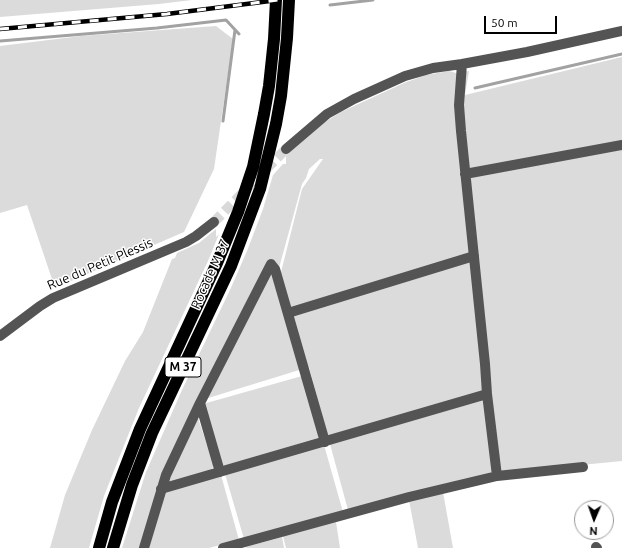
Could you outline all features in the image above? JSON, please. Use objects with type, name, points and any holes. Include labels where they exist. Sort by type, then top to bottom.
[{"type":"highway","name":"Rocade M 37","points":[[99,548],[112,502],[140,429],[217,263],[238,212],[253,167],[269,86],[274,40],[276,0]]},
{"type":"highway","name":"Rocade M 37","points":[[113,548],[132,485],[152,433],[231,266],[260,189],[276,124],[284,73],[289,6]]},
{"type":"street","points":[[286,148],[327,114],[360,96],[405,76],[433,68],[527,52],[622,31]]},
{"type":"street","points":[[462,64],[459,105],[487,394],[497,476]]},
{"type":"street","points":[[465,174],[622,145]]},
{"type":"street","name":"Rue du Petit Plessis","points":[[0,336],[53,298],[186,242],[200,234],[214,222]]},
{"type":"street","points":[[288,313],[474,256]]},
{"type":"street","points":[[144,548],[166,475],[200,403],[270,264],[275,269],[325,442]]},
{"type":"street","points":[[161,489],[487,394]]},
{"type":"street","points":[[200,403],[220,472]]},
{"type":"street","points":[[224,548],[409,497],[497,476],[583,467]]},
{"type":"shaded area","points":[[0,0],[192,0],[0,17]]},
{"type":"shaded area","points":[[216,26],[233,39],[214,169],[184,232],[55,288],[27,205],[0,213],[0,46],[81,36]]},
{"type":"shaded area","points":[[622,57],[622,461],[509,472],[348,510],[309,367],[205,399],[270,274],[281,272],[302,189],[323,159],[320,159],[309,169],[302,184],[279,268],[269,265],[217,361],[140,548],[122,548],[146,472],[182,390],[247,251],[263,209],[273,175],[283,164],[286,164],[286,156],[299,142],[317,127],[341,112],[404,83],[426,75],[449,71],[456,73],[469,71],[465,95]]},
{"type":"shaded area","points":[[216,229],[216,237],[219,234],[208,261],[139,408],[127,438],[104,496],[89,548],[50,548],[65,495],[92,430],[125,361],[143,332],[172,259],[175,258],[177,253],[199,243]]},
{"type":"shaded area","points":[[302,376],[319,436],[318,438],[225,466],[221,464],[203,404]]},
{"type":"shaded area","points":[[198,418],[214,466],[211,470],[167,483]]},
{"type":"shaded area","points":[[324,445],[343,512],[244,539],[225,474]]},
{"type":"shaded area","points":[[221,475],[239,540],[209,548],[148,548],[165,491]]},
{"type":"shaded area","points":[[443,492],[453,548],[418,548],[409,500]]},
{"type":"shaded area","points":[[336,522],[340,548],[286,548],[283,536]]},
{"type":"shaded area","points":[[282,537],[284,548],[246,547]]},
{"type":"waterway","points":[[330,5],[373,0]]},
{"type":"waterway","points":[[0,41],[157,28],[226,20],[239,34]]},
{"type":"waterway","points":[[223,121],[235,30]]},
{"type":"waterway","points":[[475,88],[622,54]]},
{"type":"tunnel","points":[[214,222],[286,149]]},
{"type":"railway","points":[[0,29],[167,14],[278,0]]}]
